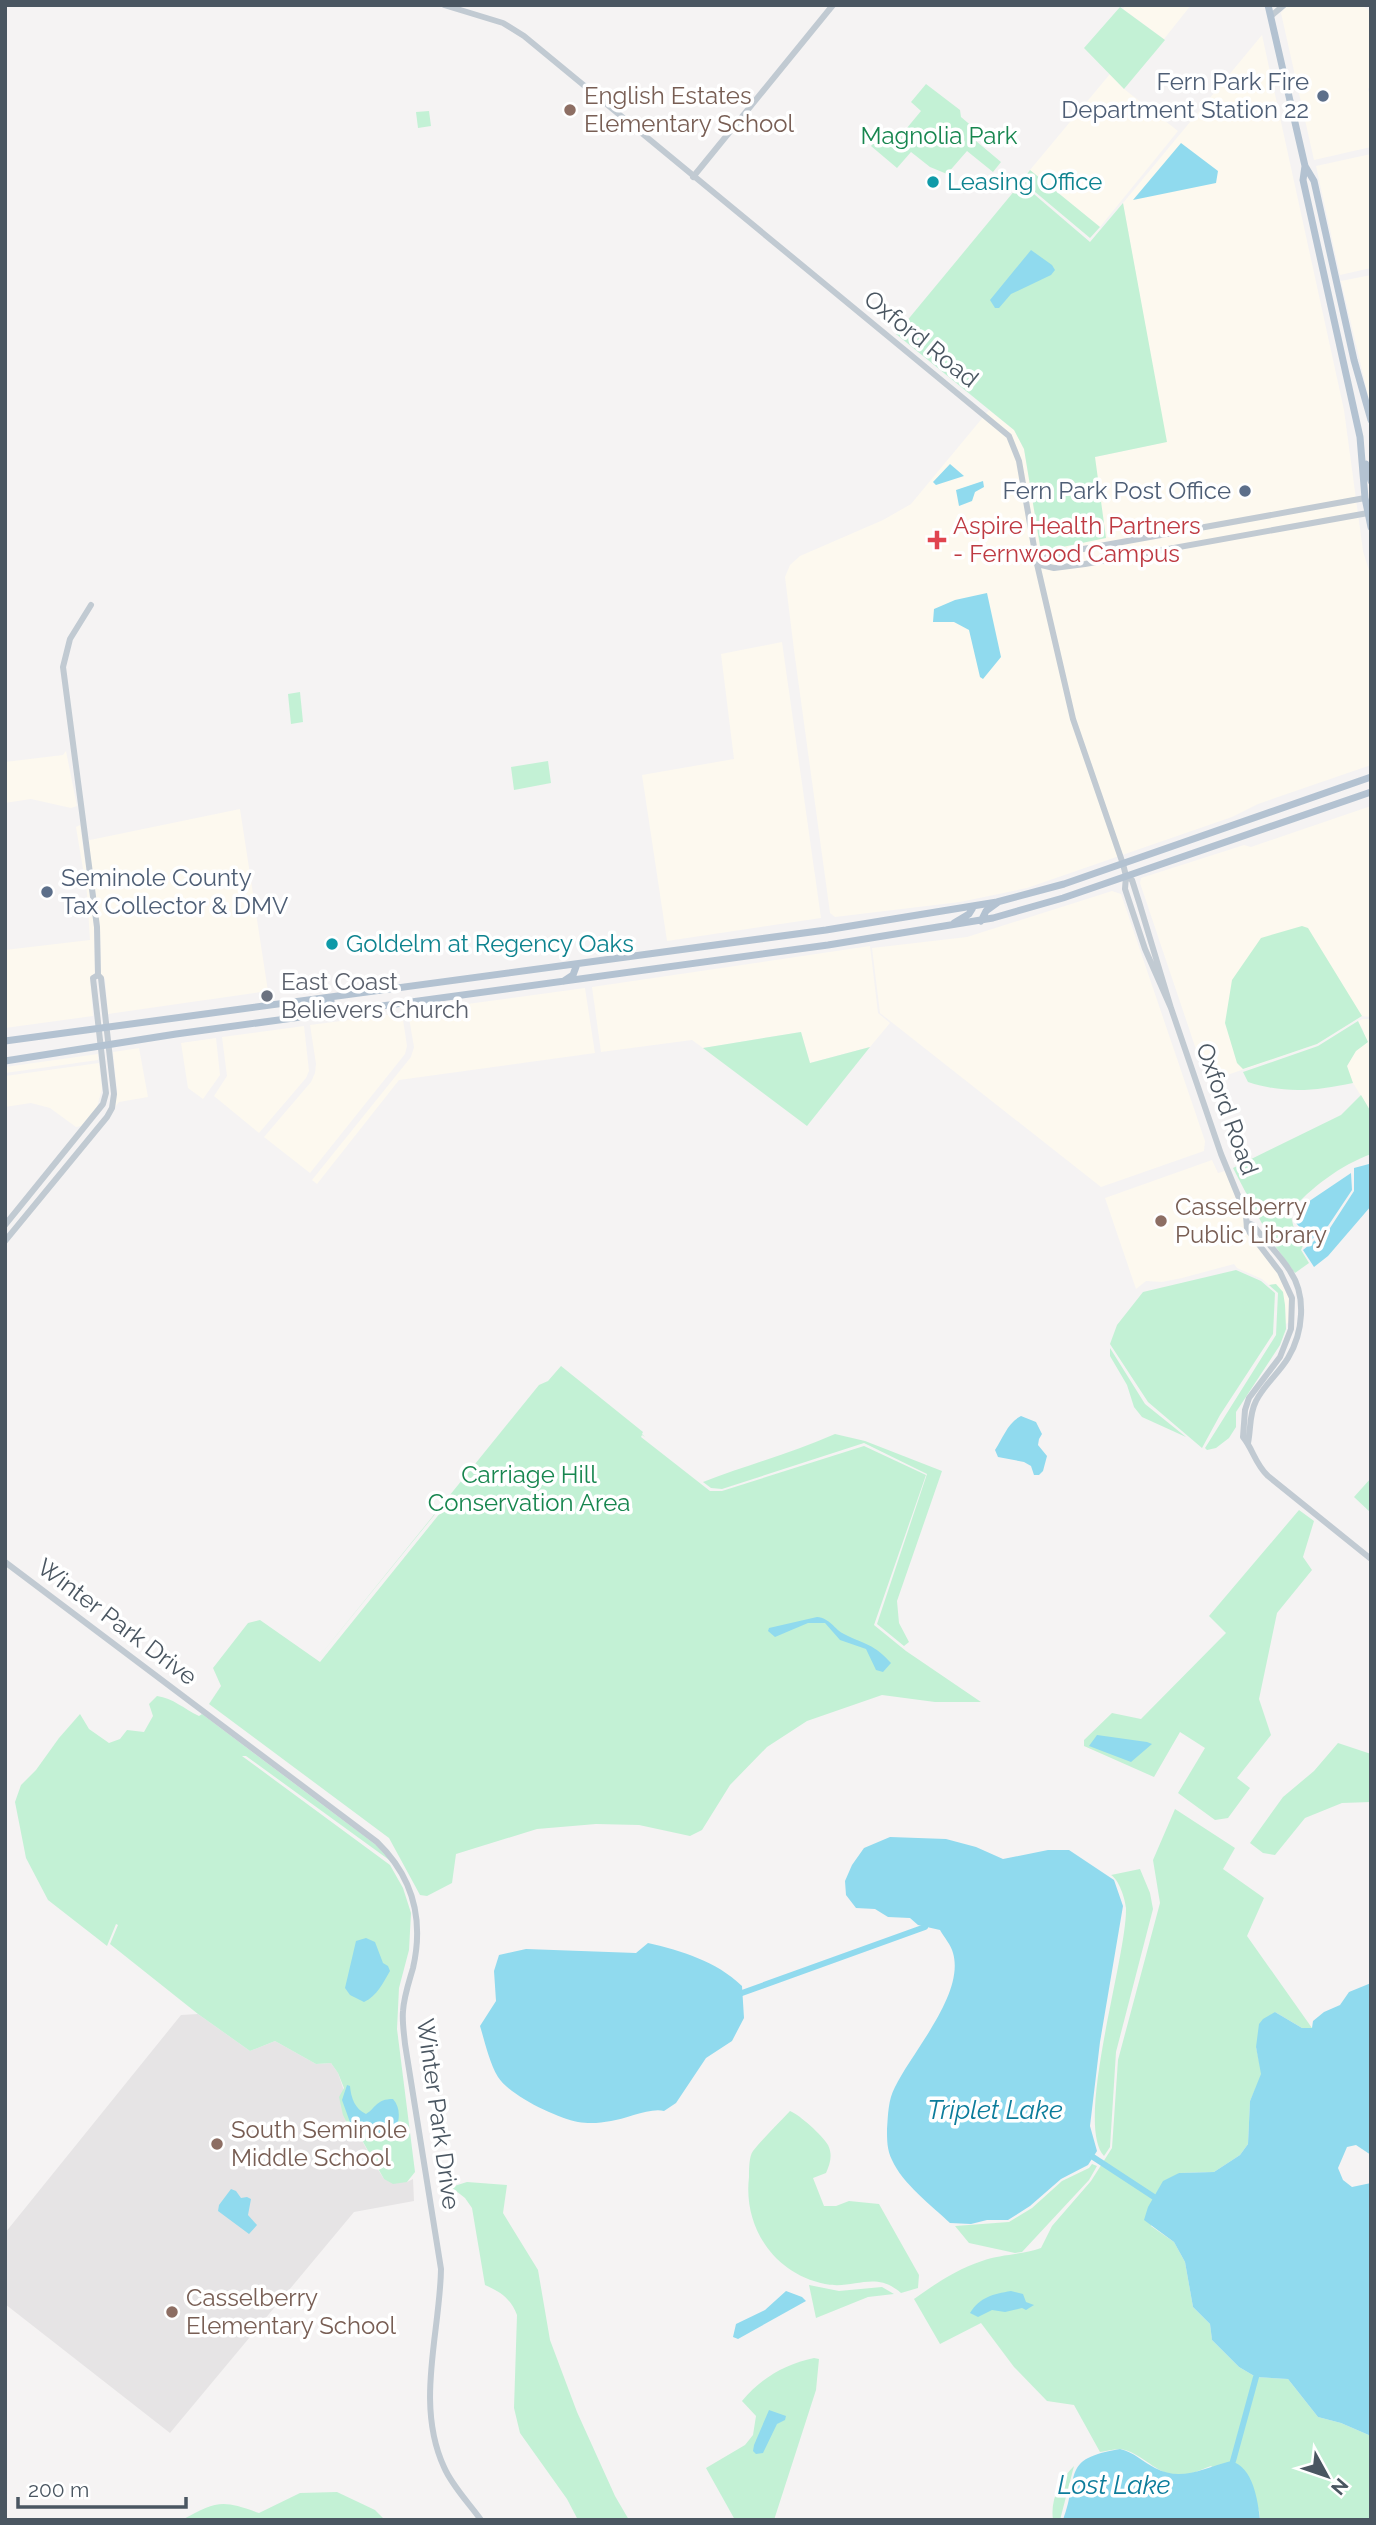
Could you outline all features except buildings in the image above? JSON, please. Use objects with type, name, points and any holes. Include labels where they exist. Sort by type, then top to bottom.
[{"type":"main road","points":[[1268,5],[1305,166],[1314,181],[1354,360],[1371,420]]},
{"type":"main road","points":[[1305,166],[1303,180],[1371,481]]},
{"type":"main road","points":[[1361,446],[1365,498],[1371,527]]},
{"type":"main road","points":[[5,1042],[826,930],[997,902],[1064,884],[1371,777]]},
{"type":"main road","points":[[5,1061],[981,921],[1034,907],[1371,792]]},
{"type":"main road","points":[[981,921],[986,911],[997,902]]},
{"type":"main road","points":[[947,927],[969,914],[974,906]]},
{"type":"main road","points":[[587,978],[598,965],[607,960]]},
{"type":"main road","points":[[563,982],[573,975],[577,964]]},
{"type":"main road","points":[[306,1017],[317,1006],[344,996]]},
{"type":"main road","points":[[272,1021],[294,1013],[299,1002]]},
{"type":"street","name":"Oxford Road","points":[[444,5],[495,20],[513,29],[1009,436],[1019,461],[1037,564],[1073,719],[1123,864],[1125,889],[1145,949],[1171,1008],[1221,1154],[1248,1223],[1247,1229],[1285,1280],[1292,1298],[1291,1329],[1280,1357],[1255,1388],[1245,1410],[1243,1437],[1261,1470],[1371,1559]]},
{"type":"street","points":[[693,177],[833,5]]},
{"type":"street","points":[[1271,16],[1284,5]]},
{"type":"street","points":[[1037,564],[1050,555],[1365,498]]},
{"type":"street","points":[[1298,510],[1301,525]]},
{"type":"street","points":[[1037,564],[1054,568],[1368,513]]},
{"type":"street","points":[[1263,516],[1266,532]]},
{"type":"street","points":[[1236,521],[1239,536]]},
{"type":"street","points":[[1111,543],[1114,558]]},
{"type":"street","points":[[5,1241],[107,1116],[112,1108],[114,1094],[102,978],[98,975],[97,927],[63,667],[70,639],[91,605]]},
{"type":"street","points":[[5,1225],[99,1111],[106,1093],[93,978],[98,975]]},
{"type":"street","points":[[106,1093],[114,1094]]},
{"type":"street","name":"Winter Park Drive","points":[[5,1562],[377,1842],[388,1852],[403,1875],[415,1905],[417,1930],[416,1949],[403,2012],[405,2044],[441,2269],[431,2356],[433,2429],[444,2467],[481,2520]]},
{"type":"shaded area","points":[[1126,5],[1191,5],[1164,39],[1123,9]]},
{"type":"shaded area","points":[[1288,5],[1361,5],[1371,12],[1371,85],[1368,89],[1371,99],[1371,147],[1314,160],[1281,13]]},
{"type":"shaded area","points":[[1262,35],[1344,410],[1363,551],[1371,577],[1371,765],[1258,804],[1232,817],[1027,888],[960,902],[835,917],[830,913],[794,650],[785,577],[790,565],[800,556],[883,520],[911,504],[989,410],[1014,430],[1024,449],[1041,546],[1095,457],[1166,442],[1123,203]]},
{"type":"shaded area","points":[[1110,74],[1124,89],[1178,131],[1100,227],[1030,170]]},
{"type":"shaded area","points":[[1371,154],[1371,268],[1340,275],[1316,166]]},
{"type":"shaded area","points":[[1371,275],[1371,408],[1341,281]]},
{"type":"shaded area","points":[[782,642],[821,918],[667,941],[642,775],[734,759],[721,654]]},
{"type":"shaded area","points":[[66,751],[77,806],[71,808],[31,799],[5,803],[5,762],[63,755]]},
{"type":"shaded area","points":[[1371,806],[1371,1017],[1362,1016],[1317,1044],[1207,1082],[1140,883],[1141,878],[1244,845],[1251,847]]},
{"type":"shaded area","points":[[240,809],[268,991],[108,1014],[105,979],[101,974],[100,927],[88,839]]},
{"type":"shaded area","points":[[80,825],[94,927],[95,973],[90,978],[93,1016],[5,1028],[5,950],[90,940],[87,893],[76,827]]},
{"type":"shaded area","points":[[1112,891],[1121,894],[1205,1141],[1204,1151],[1101,1187],[880,1013],[872,948],[967,937]]},
{"type":"shaded area","points":[[870,946],[878,1013],[890,1023],[870,1047],[810,1063],[801,1032],[703,1048],[692,1040],[601,1052],[592,987]]},
{"type":"shaded area","points":[[585,988],[595,1053],[399,1080],[317,1184],[312,1180],[411,1057],[414,1047],[408,1012]]},
{"type":"shaded area","points":[[402,1013],[407,1046],[405,1054],[310,1173],[264,1137],[311,1082],[315,1073],[310,1025]]},
{"type":"shaded area","points":[[1371,1019],[1371,1112],[1353,1083],[1347,1067],[1364,1032],[1358,1021]]},
{"type":"shaded area","points":[[304,1026],[309,1071],[259,1133],[214,1096],[227,1076],[222,1037]]},
{"type":"shaded area","points":[[216,1038],[220,1075],[203,1099],[188,1088],[181,1043]]},
{"type":"shaded area","points":[[139,1048],[148,1097],[119,1102],[115,1107],[117,1091],[113,1052]]},
{"type":"shaded area","points":[[98,1054],[98,1060],[5,1073],[5,1067]]},
{"type":"shaded area","points":[[99,1063],[102,1089],[97,1107],[81,1126],[76,1127],[50,1108],[31,1103],[5,1107],[5,1076]]},
{"type":"shaded area","points":[[1212,1160],[1218,1173],[1225,1171],[1243,1216],[1245,1230],[1278,1274],[1289,1298],[1289,1322],[1286,1324],[1285,1304],[1276,1284],[1269,1285],[1234,1264],[1162,1282],[1146,1281],[1136,1289],[1105,1198]]},
{"type":"shaded area","points":[[198,2014],[250,2051],[275,2041],[316,2064],[331,2063],[338,2073],[358,2133],[374,2163],[384,2179],[407,2182],[413,2179],[414,2201],[354,2212],[170,2433],[5,2304],[5,2233],[181,2015]]},
{"type":"green space","points":[[1120,7],[1165,40],[1124,89],[1084,48]]},
{"type":"green space","name":"Magnolia Park","points":[[926,84],[960,110],[961,117],[981,134],[976,141],[1001,162],[993,172],[967,151],[947,174],[930,167],[911,152],[897,168],[871,146],[884,130],[897,140],[921,111],[911,102]]},
{"type":"green space","points":[[429,111],[431,126],[418,128],[416,112]]},
{"type":"green space","points":[[1030,170],[1100,227],[1090,238],[1022,181]]},
{"type":"green space","points":[[1021,183],[1090,242],[1123,203],[1167,442],[1095,457],[1106,538],[1048,550],[1040,546],[1024,449],[1014,430],[896,334]]},
{"type":"green space","points":[[300,692],[303,722],[291,724],[288,694]]},
{"type":"green space","points":[[548,761],[551,783],[514,790],[511,767]]},
{"type":"green space","points":[[1302,926],[1308,928],[1362,1016],[1317,1044],[1243,1069],[1237,1063],[1225,1023],[1232,980],[1261,938]]},
{"type":"green space","points":[[1358,1021],[1368,1042],[1356,1051],[1347,1066],[1353,1083],[1326,1088],[1287,1090],[1248,1082],[1243,1072],[1318,1046]]},
{"type":"green space","points":[[801,1032],[810,1063],[870,1047],[807,1126],[703,1048]]},
{"type":"green space","points":[[1361,1095],[1371,1112],[1371,1154],[1348,1164],[1327,1178],[1290,1212],[1295,1233],[1303,1246],[1301,1250],[1309,1263],[1295,1273],[1270,1239],[1233,1168],[1341,1115]]},
{"type":"green space","points":[[1236,1270],[1261,1281],[1275,1293],[1273,1334],[1220,1415],[1202,1448],[1148,1402],[1110,1344],[1117,1325],[1143,1292]]},
{"type":"green space","points":[[1276,1284],[1283,1292],[1285,1305],[1286,1329],[1280,1345],[1236,1412],[1236,1427],[1229,1438],[1216,1448],[1207,1450],[1205,1448],[1276,1335],[1278,1293],[1269,1285]]},
{"type":"green space","points":[[1110,1348],[1145,1404],[1186,1437],[1142,1417],[1134,1407],[1127,1385],[1110,1356]]},
{"type":"green space","name":"Carriage Hill Conservation Area","points":[[561,1366],[643,1432],[645,1437],[641,1437],[710,1491],[722,1491],[864,1446],[926,1475],[874,1625],[906,1651],[981,1702],[935,1702],[882,1695],[807,1721],[767,1747],[730,1785],[702,1830],[690,1836],[639,1825],[596,1824],[537,1829],[456,1854],[452,1883],[427,1896],[420,1895],[389,1838],[209,1704],[221,1686],[213,1668],[248,1623],[260,1620],[320,1662],[449,1502],[445,1502],[318,1658],[539,1385],[548,1381]]},
{"type":"green space","points":[[835,1434],[865,1441],[942,1471],[897,1601],[899,1623],[909,1642],[904,1646],[877,1624],[927,1474],[864,1443],[722,1489],[711,1488],[703,1482]]},
{"type":"green space","points":[[1371,1478],[1371,1513],[1354,1497]]},
{"type":"green space","points":[[1299,1510],[1314,1521],[1303,1557],[1312,1570],[1277,1613],[1259,1699],[1271,1735],[1237,1778],[1250,1788],[1228,1818],[1215,1820],[1178,1793],[1205,1748],[1180,1732],[1154,1777],[1084,1746],[1084,1740],[1112,1713],[1141,1719],[1226,1633],[1209,1616]]},
{"type":"green space","points":[[157,1696],[173,1701],[199,1716],[202,1714],[376,1845],[392,1862],[246,1756],[242,1756],[390,1865],[403,1888],[411,1913],[409,1950],[399,1988],[397,2029],[415,2172],[407,2182],[393,2184],[384,2179],[358,2133],[350,2129],[339,2097],[344,2088],[331,2063],[316,2064],[275,2041],[250,2051],[198,2014],[110,1944],[118,1925],[116,1924],[107,1946],[48,1900],[26,1858],[15,1802],[21,1785],[36,1770],[59,1738],[80,1714],[89,1729],[109,1743],[120,1739],[127,1730],[144,1732],[153,1716],[149,1704]]},
{"type":"green space","points":[[1338,1743],[1371,1754],[1371,1802],[1342,1803],[1305,1818],[1275,1855],[1263,1853],[1250,1843],[1283,1797],[1314,1771]]},
{"type":"green space","points":[[1175,1809],[1235,1848],[1223,1869],[1264,1898],[1247,1936],[1312,2028],[1302,2028],[1275,2012],[1256,2047],[1262,2074],[1250,2101],[1248,2144],[1240,2155],[1214,2172],[1179,2173],[1151,2226],[1174,2242],[1185,2262],[1193,2307],[1210,2324],[1212,2340],[1239,2367],[1256,2377],[1288,2379],[1318,2417],[1341,2423],[1371,2436],[1371,2520],[1260,2520],[1259,2510],[1211,2466],[1191,2474],[1176,2475],[1162,2471],[1125,2450],[1100,2452],[1074,2405],[1047,2401],[1014,2367],[981,2323],[940,2344],[914,2299],[946,2277],[973,2264],[1041,2248],[1052,2226],[1091,2181],[1112,2148],[1118,2060],[1160,1903],[1153,1860]]},
{"type":"green space","points":[[1140,1869],[1153,1909],[1116,2052],[1110,2147],[1104,2156],[1096,2138],[1098,2076],[1119,1963],[1126,1908],[1117,1881],[1111,1875]]},
{"type":"green space","points":[[790,2111],[816,2131],[830,2149],[826,2173],[813,2178],[824,2206],[836,2206],[849,2201],[879,2204],[919,2275],[918,2288],[901,2293],[882,2283],[825,2284],[807,2279],[791,2270],[766,2246],[751,2213],[748,2196],[750,2160],[757,2146]]},
{"type":"green space","points":[[1092,2164],[1097,2166],[1089,2180],[1022,2252],[1015,2253],[969,2243],[955,2226],[1009,2222],[1032,2208],[1062,2181]]},
{"type":"green space","points":[[467,2182],[507,2185],[503,2213],[538,2270],[550,2340],[577,2412],[615,2496],[629,2520],[578,2520],[567,2499],[520,2433],[514,2408],[517,2315],[505,2297],[485,2285],[472,2208],[465,2198],[451,2187]]},
{"type":"green space","points":[[809,2285],[839,2291],[882,2287],[894,2294],[868,2297],[816,2318]]},
{"type":"green space","points":[[814,2358],[819,2359],[816,2390],[774,2520],[735,2520],[706,2468],[745,2445],[753,2435],[756,2416],[742,2401],[749,2393],[783,2368]]},
{"type":"green space","points":[[1074,2466],[1060,2520],[1053,2520],[1057,2491]]},
{"type":"green space","points":[[337,2492],[375,2510],[385,2520],[182,2520],[219,2504],[259,2513],[300,2493]]},
{"type":"water","points":[[1181,143],[1218,171],[1216,183],[1133,200]]},
{"type":"water","points":[[1031,250],[1055,270],[1051,275],[1011,294],[999,308],[995,308],[990,300]]},
{"type":"water","points":[[950,464],[964,476],[936,485],[933,482]]},
{"type":"water","points":[[983,481],[984,487],[975,492],[972,501],[959,506],[956,490]]},
{"type":"water","points":[[987,593],[1001,657],[983,679],[980,677],[969,630],[954,622],[933,622],[934,609],[955,600]]},
{"type":"water","points":[[1369,1164],[1371,1206],[1328,1256],[1314,1267],[1303,1250],[1330,1228],[1354,1191],[1354,1168]]},
{"type":"water","points":[[1351,1173],[1352,1190],[1328,1226],[1311,1240],[1296,1223],[1302,1206]]},
{"type":"water","points":[[1021,1416],[1036,1422],[1042,1434],[1038,1445],[1047,1456],[1043,1471],[1039,1475],[1034,1475],[1031,1466],[1024,1462],[998,1457],[995,1450],[1009,1426]]},
{"type":"water","points":[[817,1617],[874,1648],[891,1663],[883,1672],[876,1670],[866,1649],[840,1640],[825,1623],[808,1623],[775,1637],[768,1631],[769,1628]]},
{"type":"water","points":[[1097,1735],[1152,1744],[1131,1762],[1089,1746]]},
{"type":"water","name":"Triplet Lake","points":[[890,1837],[946,1839],[976,1847],[1003,1859],[1048,1850],[1069,1850],[1114,1880],[1123,1906],[1100,2042],[1090,2126],[1097,2151],[1088,2165],[1061,2179],[1030,2206],[1008,2220],[950,2223],[910,2186],[897,2169],[889,2152],[887,2129],[893,2092],[935,2022],[951,1986],[955,1969],[952,1950],[940,1930],[918,1925],[910,1918],[888,1917],[875,1909],[856,1908],[846,1895],[845,1881],[864,1848]]},
{"type":"water","points":[[366,1938],[375,1942],[383,1963],[390,1971],[376,1993],[364,2002],[350,1995],[345,1988],[356,1941]]},
{"type":"water","points":[[648,1943],[710,1964],[742,1986],[744,2018],[732,2041],[706,2058],[676,2103],[664,2111],[582,2123],[569,2120],[523,2099],[504,2084],[492,2065],[480,2026],[496,2001],[494,1971],[499,1955],[526,1949],[636,1953]]},
{"type":"water","points":[[1371,1983],[1371,2155],[1356,2145],[1347,2147],[1338,2168],[1343,2180],[1352,2187],[1371,2183],[1371,2436],[1341,2423],[1318,2417],[1288,2379],[1256,2377],[1239,2367],[1212,2340],[1210,2324],[1193,2307],[1185,2262],[1174,2242],[1144,2220],[1163,2181],[1179,2173],[1214,2172],[1240,2155],[1248,2144],[1250,2101],[1261,2074],[1256,2047],[1259,2024],[1263,2019],[1275,2012],[1302,2028],[1312,2028],[1313,2021],[1324,2012],[1340,2005],[1349,1992]]},
{"type":"water","points":[[347,2085],[350,2086],[356,2106],[366,2114],[380,2102],[393,2099],[398,2107],[399,2117],[391,2136],[377,2139],[351,2125],[342,2100]]},
{"type":"water","points":[[231,2189],[241,2198],[251,2199],[248,2215],[257,2225],[249,2234],[218,2211],[219,2205]]},
{"type":"water","points":[[786,2291],[806,2301],[738,2339],[733,2337],[736,2324],[765,2310]]},
{"type":"water","points":[[1011,2291],[1023,2294],[1026,2302],[1034,2305],[1026,2310],[992,2310],[978,2317],[970,2313],[987,2297]]},
{"type":"water","points":[[769,2410],[786,2416],[785,2420],[777,2424],[763,2453],[756,2454],[753,2451],[754,2445]]},
{"type":"water","name":"Lost Lake","points":[[1120,2449],[1155,2468],[1174,2474],[1193,2472],[1231,2461],[1238,2464],[1245,2470],[1253,2485],[1260,2520],[1063,2520],[1075,2471],[1080,2464],[1101,2453]]},
{"type":"waterway","points":[[742,1993],[925,1927]]},
{"type":"waterway","points":[[1093,2157],[1154,2197]]},
{"type":"waterway","points":[[1233,2461],[1256,2377]]},
{"type":"place","name":"Fern Park Fire Department Station 22","points":[[1323,96]]},
{"type":"place","name":"English Estates Elementary School","points":[[570,110]]},
{"type":"place","name":"Leasing Office","points":[[933,182]]},
{"type":"place","name":"Fern Park Post Office","points":[[1245,491]]},
{"type":"place","name":"Aspire Health Partners - Fernwood Campus","points":[[937,540]]},
{"type":"place","name":"Seminole County Tax Collector & DMV","points":[[47,892]]},
{"type":"place","name":"Goldelm at Regency Oaks","points":[[332,944]]},
{"type":"place","name":"East Coast Believers Church","points":[[267,996]]},
{"type":"place","name":"Casselberry Public Library","points":[[1161,1221]]},
{"type":"place","name":"South Seminole Middle School","points":[[217,2144]]},
{"type":"place","name":"Casselberry Elementary School","points":[[172,2312]]}]
